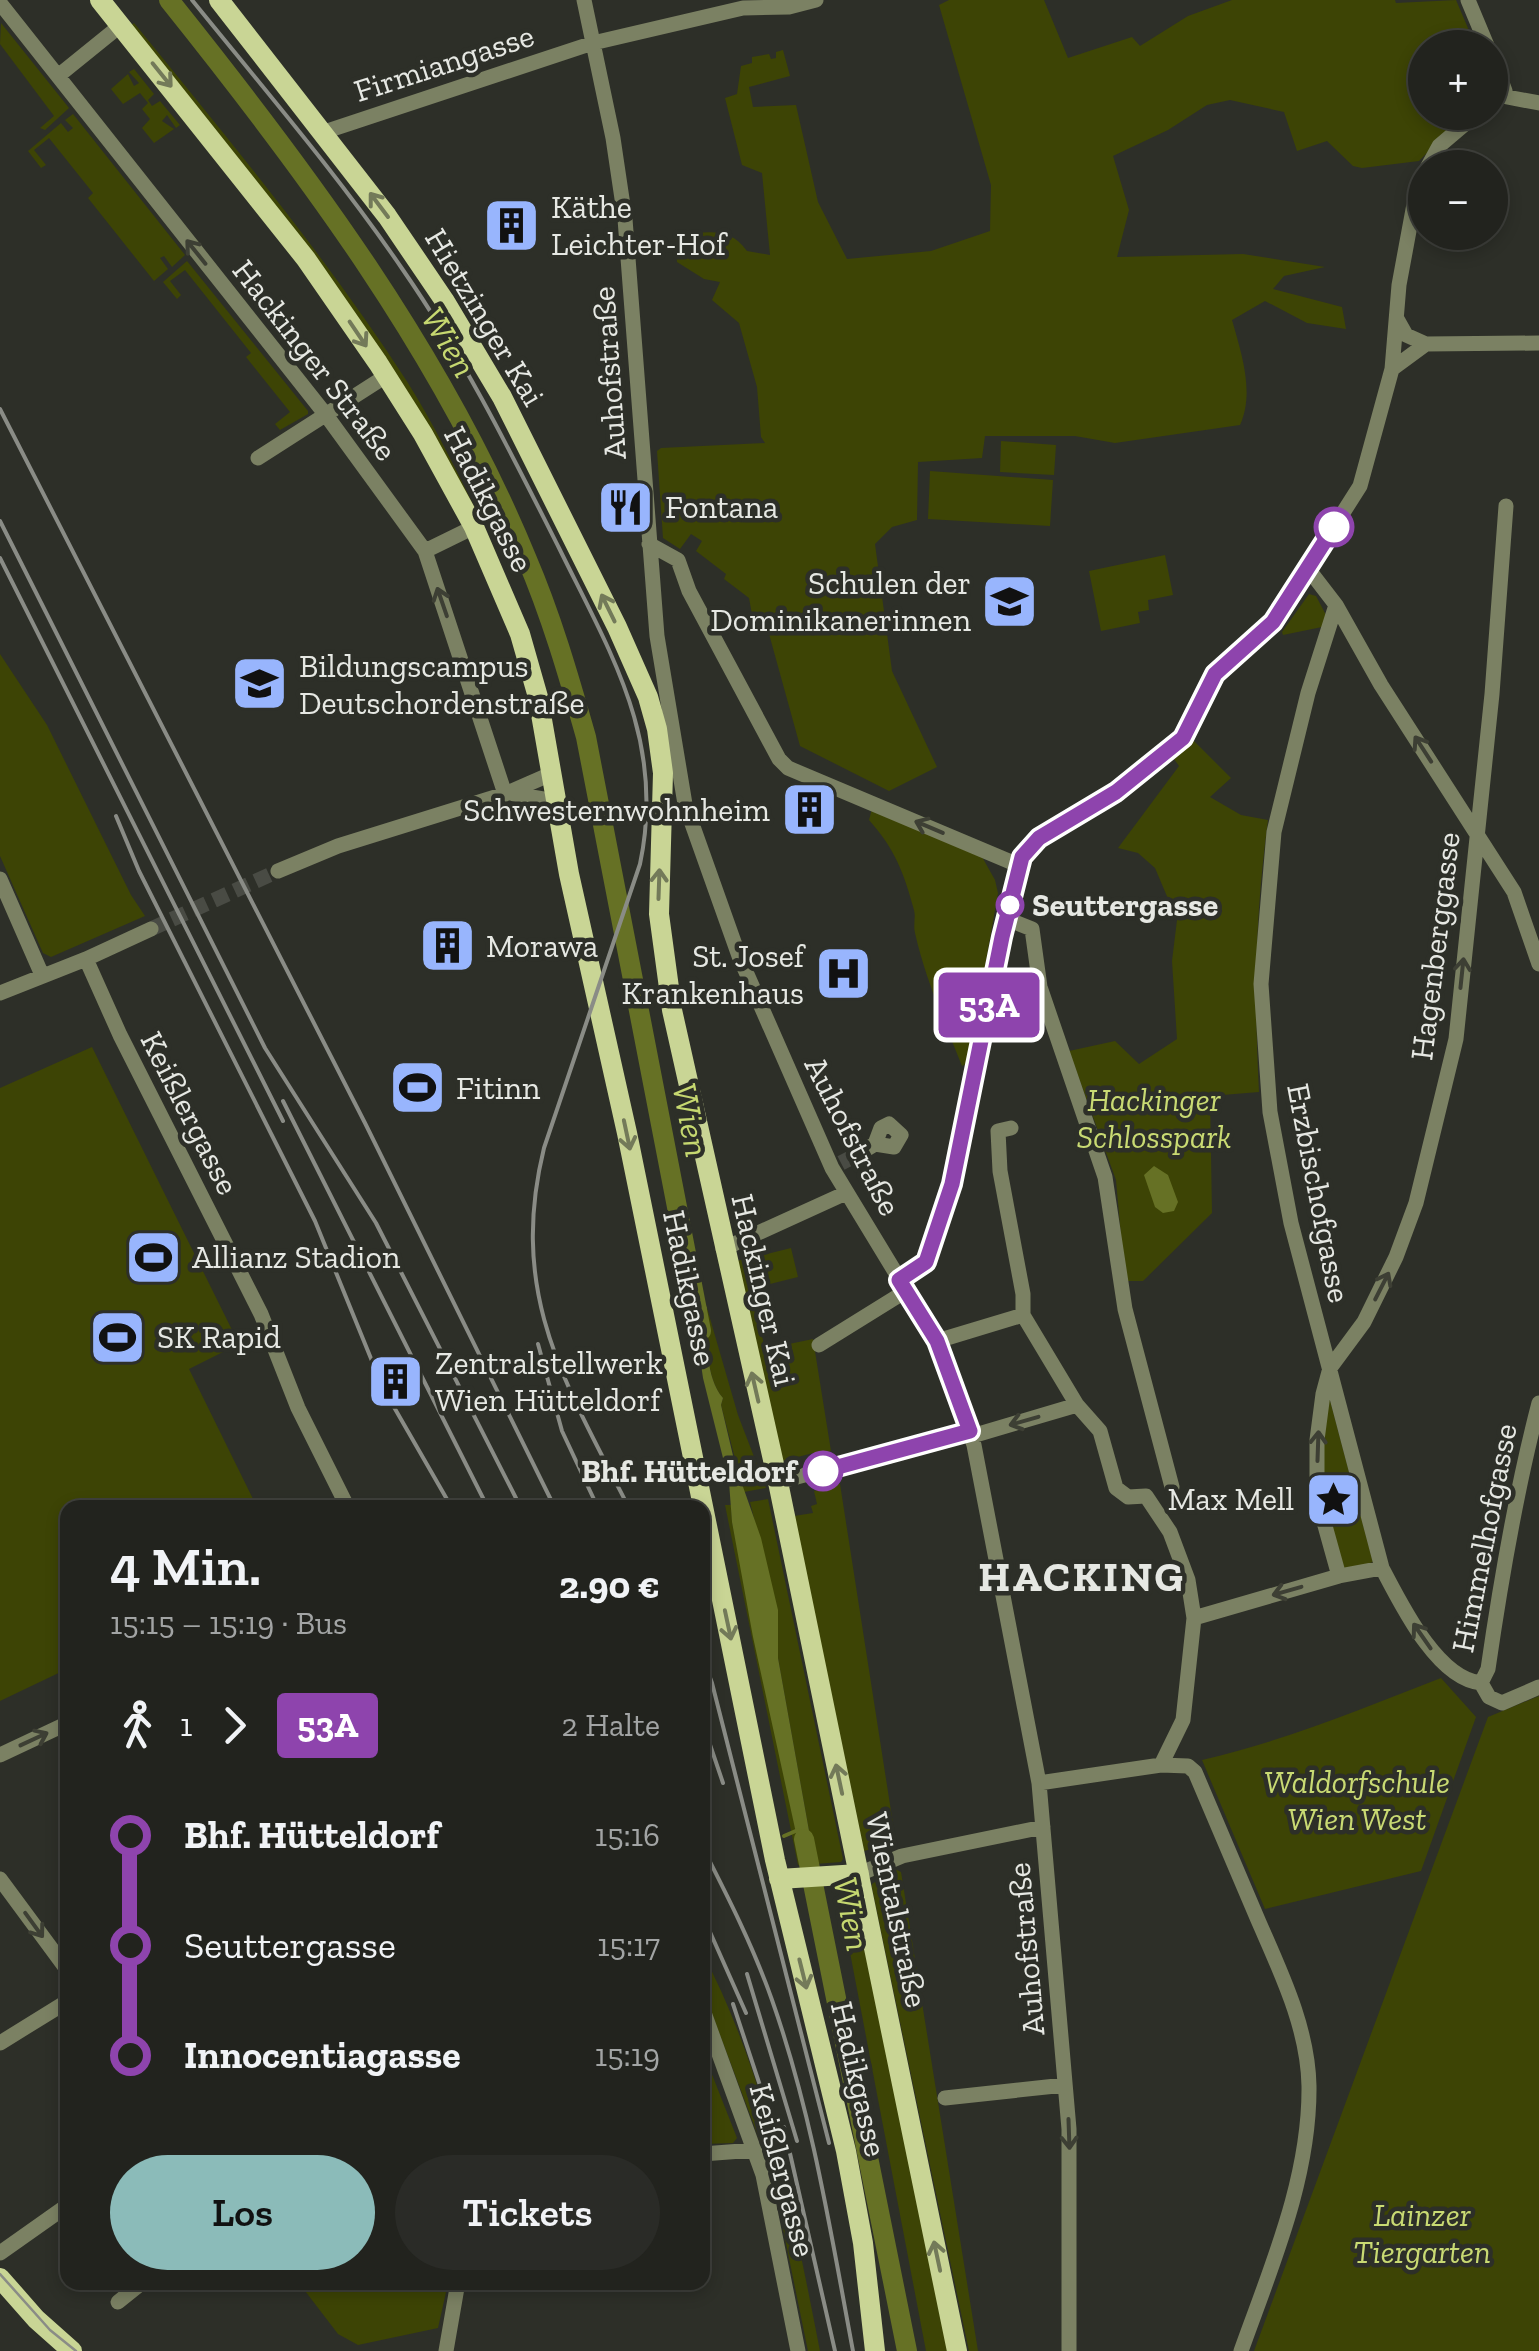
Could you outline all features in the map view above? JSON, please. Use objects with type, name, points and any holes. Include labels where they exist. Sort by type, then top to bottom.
[{"type":"main road","name":"Hadikgasse","points":[[100,0],[306,259],[386,376],[474,527],[520,634],[538,698],[555,801],[704,1500]]},
{"type":"main road","name":"Hietzinger Kai","points":[[219,0],[324,132],[434,286],[502,397],[648,697]]},
{"type":"main road","name":"Hackinger Kai","points":[[648,697],[661,750],[658,914],[667,981],[723,1249],[778,1482]]},
{"type":"main road","name":"Wientalstraße","points":[[778,1482],[853,1874],[957,2351]]},
{"type":"main road","name":"Hadikgasse","points":[[710,1527],[846,2151],[863,2243],[875,2351]]},
{"type":"main road","points":[[784,1879],[853,1874]]},
{"type":"main road","points":[[0,2278],[36,2320],[72,2351]]},
{"type":"street","name":"Auhofstraße","points":[[584,0],[625,219],[657,636],[685,804],[739,956],[846,1193],[937,1341],[971,1434],[1039,1784],[1069,2129],[1069,2351]]},
{"type":"street","name":"Firmiangasse","points":[[324,132],[593,43],[749,4],[816,0]]},
{"type":"street","points":[[1468,0],[1481,30]]},
{"type":"street","name":"Hackinger Straße","points":[[0,3],[326,415],[425,551],[505,794]]},
{"type":"street","points":[[58,76],[121,25]]},
{"type":"street","points":[[1508,101],[1539,103]]},
{"type":"street","points":[[1437,150],[1457,130]]},
{"type":"street","points":[[819,1345],[902,1285],[926,1262],[952,1184],[1018,865],[1039,838],[1116,792],[1172,749],[1188,730],[1215,674],[1273,622],[1360,486],[1392,369],[1408,241]]},
{"type":"street","points":[[1396,315],[1406,335],[1426,344],[1539,344]]},
{"type":"street","points":[[1392,369],[1426,344]]},
{"type":"street","points":[[258,458],[386,376]]},
{"type":"street","name":"Hagenberggasse","points":[[1330,1368],[1364,1322],[1396,1257],[1416,1203],[1456,1039],[1492,694],[1506,506]]},
{"type":"street","points":[[425,551],[474,527]]},
{"type":"street","points":[[649,544],[678,560],[689,590],[779,759],[788,768],[1018,865]]},
{"type":"street","points":[[1306,566],[1336,606],[1514,892],[1539,964]]},
{"type":"street","name":"Erzbischofgasse","points":[[1336,606],[1308,693],[1274,832],[1261,984],[1273,1128],[1291,1223],[1382,1568],[1406,1614],[1432,1650],[1467,1682],[1481,1683],[1489,1697],[1502,1703],[1539,1688]]},
{"type":"street","points":[[278,871],[338,846],[505,794],[551,774]]},
{"type":"street","points":[[505,794],[555,801]]},
{"type":"street","points":[[0,879],[42,975]]},
{"type":"street","points":[[1007,919],[1032,930],[1040,986],[1097,1148],[1126,1309],[1172,1487]]},
{"type":"street","points":[[0,993],[151,929]]},
{"type":"street","name":"Keißlergasse","points":[[86,959],[120,1036],[261,1314],[298,1408],[344,1500]]},
{"type":"street","points":[[1011,1128],[998,1131],[1000,1171],[1023,1294],[1023,1315],[1078,1406],[1100,1430],[1116,1488],[1128,1497],[1146,1496],[1170,1532],[1188,1580],[1194,1618],[1182,1720],[1161,1765]]},
{"type":"street","points":[[860,1153],[876,1144]]},
{"type":"street","points":[[723,1249],[846,1193]]},
{"type":"street","points":[[937,1341],[1023,1315]]},
{"type":"street","name":"Erzbischofgasse","points":[[1330,1368],[1317,1440],[1318,1497],[1339,1576]]},
{"type":"street","name":"Himmelhofgasse","points":[[1481,1683],[1488,1669],[1504,1557],[1539,1403]]},
{"type":"street","points":[[778,1482],[1078,1406]]},
{"type":"street","points":[[1194,1618],[1339,1576],[1382,1568]]},
{"type":"street","points":[[0,1754],[60,1727]]},
{"type":"street","points":[[1039,1784],[1161,1765],[1188,1766],[1194,1772],[1287,1986],[1301,2030],[1309,2084],[1306,2144],[1284,2232],[1240,2351]]},
{"type":"street","points":[[853,1874],[902,1856],[1043,1827]]},
{"type":"street","points":[[0,1879],[60,1960]]},
{"type":"street","points":[[0,2043],[60,2006]]},
{"type":"street","name":"Keißlergasse","points":[[710,2029],[772,2207],[798,2351]]},
{"type":"street","points":[[945,2098],[1066,2086]]},
{"type":"street","points":[[710,2153],[755,2150]]},
{"type":"street","points":[[0,2252],[60,2211]]},
{"type":"street","points":[[118,2302],[133,2290]]},
{"type":"street","points":[[446,2351],[457,2290]]},
{"type":"green space","points":[[949,0],[1044,0],[1068,58],[1132,37],[1140,46],[1188,16],[1232,0],[1456,0],[1469,30],[1408,30],[1408,130],[1449,130],[1430,150],[1408,150],[1408,162],[1353,166],[1327,141],[1297,151],[1284,112],[1230,100],[1207,105],[1168,130],[1113,156],[1129,210],[1117,257],[1243,254],[1325,267],[1284,276],[1273,289],[1342,307],[1346,329],[1307,323],[1265,301],[1232,320],[1246,386],[1240,425],[1115,443],[1075,436],[985,436],[982,458],[918,462],[917,520],[892,527],[875,544],[892,671],[937,767],[889,791],[800,746],[766,623],[753,620],[749,598],[696,551],[702,541],[691,534],[680,549],[663,538],[657,451],[765,443],[761,437],[757,387],[739,323],[712,300],[720,282],[704,279],[677,262],[675,235],[723,234],[747,251],[770,255],[762,173],[742,165],[725,98],[737,94],[741,66],[752,63],[752,57],[769,54],[771,59],[776,58],[776,52],[783,50],[790,76],[749,87],[753,107],[796,105],[818,202],[847,259],[931,251],[990,231],[991,185],[939,5]]},
{"type":"green space","points":[[1,23],[69,108],[45,130],[40,128],[54,116],[0,44]]},
{"type":"green space","points":[[134,23],[276,199],[377,336],[433,426],[456,470],[500,560],[477,514],[129,27]]},
{"type":"green space","points":[[134,69],[154,94],[148,100],[152,106],[160,101],[180,125],[176,128],[167,115],[162,121],[174,129],[154,143],[142,128],[150,119],[142,109],[148,103],[140,93],[123,104],[111,89],[128,74],[134,86],[139,83],[129,72]]},
{"type":"green space","points":[[73,114],[185,255],[172,267],[164,256],[160,258],[168,269],[154,281],[88,198],[93,193],[49,138],[34,150],[46,165],[41,168],[28,151],[61,123],[68,132],[73,128],[65,120]]},
{"type":"green space","points":[[187,261],[308,414],[280,430],[275,424],[290,412],[246,357],[251,353],[185,270],[170,281],[181,295],[177,299],[163,282]]},
{"type":"green space","points":[[1001,441],[1056,445],[1054,475],[1000,472]]},
{"type":"green space","points":[[930,471],[1053,480],[1050,526],[928,519]]},
{"type":"green space","points":[[1165,555],[1173,595],[1148,600],[1149,610],[1138,612],[1140,623],[1101,631],[1089,571]]},
{"type":"green space","points":[[1309,594],[1316,596],[1326,615],[1322,627],[1283,635],[1282,632]]},
{"type":"green space","points":[[0,654],[47,725],[145,916],[51,957],[43,953],[0,856]]},
{"type":"green space","name":"Hackinger Schlosspark","points":[[1193,740],[1231,778],[1210,797],[1241,815],[1268,820],[1257,956],[1259,1092],[1210,1096],[1212,1213],[1143,1281],[1125,1281],[1116,1180],[1069,1051],[1115,1041],[1139,1064],[1177,1039],[1172,961],[1177,920],[1155,868],[1138,853],[1118,848],[1179,766],[1174,759]]},
{"type":"green space","points":[[872,809],[981,855],[995,880],[998,893],[968,1063],[962,1066],[924,967],[906,884],[892,851],[869,820]]},
{"type":"green space","name":"SK Rapid","points":[[92,1047],[239,1344],[189,1369],[254,1500],[60,1500],[60,1672],[0,1701],[0,1088]]},
{"type":"green space","points":[[791,1248],[798,1277],[754,1288],[747,1259]]},
{"type":"green space","points":[[744,1259],[765,1349],[813,1339],[831,1451],[827,1452],[828,1458],[820,1460],[817,1452],[782,1461],[733,1262]]},
{"type":"green space","points":[[707,1308],[738,1415],[766,1488],[744,1492],[721,1405],[723,1398],[710,1369],[704,1314]]},
{"type":"green space","points":[[1327,1389],[1373,1562],[1345,1571],[1321,1497]]},
{"type":"green space","points":[[840,1484],[896,1843],[890,1850],[879,1852],[875,1848],[864,1851],[794,1516],[813,1513],[811,1506],[817,1504],[814,1491]]},
{"type":"green space","points":[[768,1499],[841,1862],[815,1864],[778,1658],[777,1611],[750,1502]]},
{"type":"green space","points":[[725,1505],[731,1505],[803,1865],[798,1865]]},
{"type":"green space","name":"Waldorfschule Wien West","points":[[1441,1678],[1476,1717],[1421,1871],[1265,1909],[1202,1760],[1294,1734]]},
{"type":"green space","name":"Lainzer Tiergarten","points":[[1539,1696],[1539,2351],[1254,2351],[1488,1717]]},
{"type":"green space","points":[[895,1869],[901,1872],[978,2351],[969,2351],[872,1888],[872,1884]]},
{"type":"green space","points":[[842,1897],[851,1905],[866,1956],[949,2351],[926,2351]]},
{"type":"green space","points":[[710,1969],[761,2096],[788,2198],[820,2351],[808,2351],[771,2170],[710,2009]]},
{"type":"green space","points":[[710,2069],[737,2138],[733,2143],[710,2144]]},
{"type":"green space","points":[[304,2290],[446,2290],[438,2328],[358,2345],[338,2334]]},
{"type":"shaded area","points":[[1154,1166],[1168,1175],[1178,1202],[1174,1211],[1163,1213],[1155,1207],[1144,1175]]},
{"type":"shaded area","points":[[704,1302],[710,1369],[723,1398],[721,1405],[735,1464],[761,1538],[778,1610],[778,1658],[815,1864],[803,1865],[753,1637],[732,1522],[729,1482],[703,1378],[694,1316],[688,1308]]},
{"type":"waterway","name":"Wien","points":[[169,0],[271,130],[412,336],[492,482],[535,579],[586,737],[701,1331]]},
{"type":"waterway","points":[[784,1836],[798,1830]]},
{"type":"waterway","name":"Wien","points":[[804,1839],[907,2351]]},
{"type":"tunnel","points":[[151,929],[278,871]]},
{"type":"tunnel","points":[[841,1163],[860,1153]]},
{"type":"tram line","points":[[0,2274],[50,2330],[76,2351]]},
{"type":"railway","points":[[192,0],[379,235],[467,372],[597,625],[629,700],[640,738],[646,778],[640,864],[544,1148],[535,1201],[533,1249],[538,1293],[564,1377],[625,1500]]},
{"type":"railway","points":[[0,409],[365,1123],[551,1500]]},
{"type":"railway","points":[[0,521],[265,1048],[376,1223],[517,1500]]},
{"type":"railway","points":[[0,558],[283,1121]]},
{"type":"railway","points":[[116,816],[139,871],[315,1221],[383,1388],[447,1500]]},
{"type":"railway","points":[[283,1101],[484,1500]]},
{"type":"railway","points":[[538,1344],[562,1431],[594,1500]]},
{"type":"railway","points":[[710,1678],[829,2143]]},
{"type":"railway","points":[[710,1745],[723,1783]]},
{"type":"railway","points":[[710,1862],[757,1960],[786,2043],[819,2174],[853,2351]]},
{"type":"railway","points":[[710,1932],[746,2013]]},
{"type":"railway","points":[[747,1974],[797,2141]]},
{"type":"railway","points":[[733,2004],[780,2146]]},
{"type":"railway","points":[[784,2127],[835,2351]]},
{"type":"bus line","name":"53A","points":[[823,1471],[970,1431],[937,1341],[899,1280],[922,1266],[930,1255],[952,1184],[1022,857],[1039,838],[1116,792],[1183,738],[1215,674],[1273,622],[1334,527]]},
{"type":"place","name":"Käthe Leichter-Hof","points":[[512,225]]},
{"type":"place","name":"Fontana","points":[[626,507]]},
{"type":"place","name":"Schulen der Dominikanerinnen","points":[[1010,601]]},
{"type":"place","name":"Bildungscampus Deutschordenstraße","points":[[260,684]]},
{"type":"place","name":"Schwesternwohnheim","points":[[809,810]]},
{"type":"place","name":"Seuttergasse","points":[[1010,905]]},
{"type":"place","name":"Morawa","points":[[447,946]]},
{"type":"place","name":"St. Josef Krankenhaus","points":[[843,974]]},
{"type":"place","name":"Fitinn","points":[[417,1088]]},
{"type":"place","name":"Allianz Stadion","points":[[153,1257]]},
{"type":"place","name":"SK Rapid","points":[[118,1337]]},
{"type":"place","name":"Zentralstellwerk Wien Hütteldorf","points":[[396,1381]]},
{"type":"place","name":"Bhf. Hütteldorf","points":[[823,1471]]},
{"type":"place","name":"Max Mell","points":[[1333,1499]]},
{"type":"district","name":"HACKING","points":[[1082,1576]]}]
